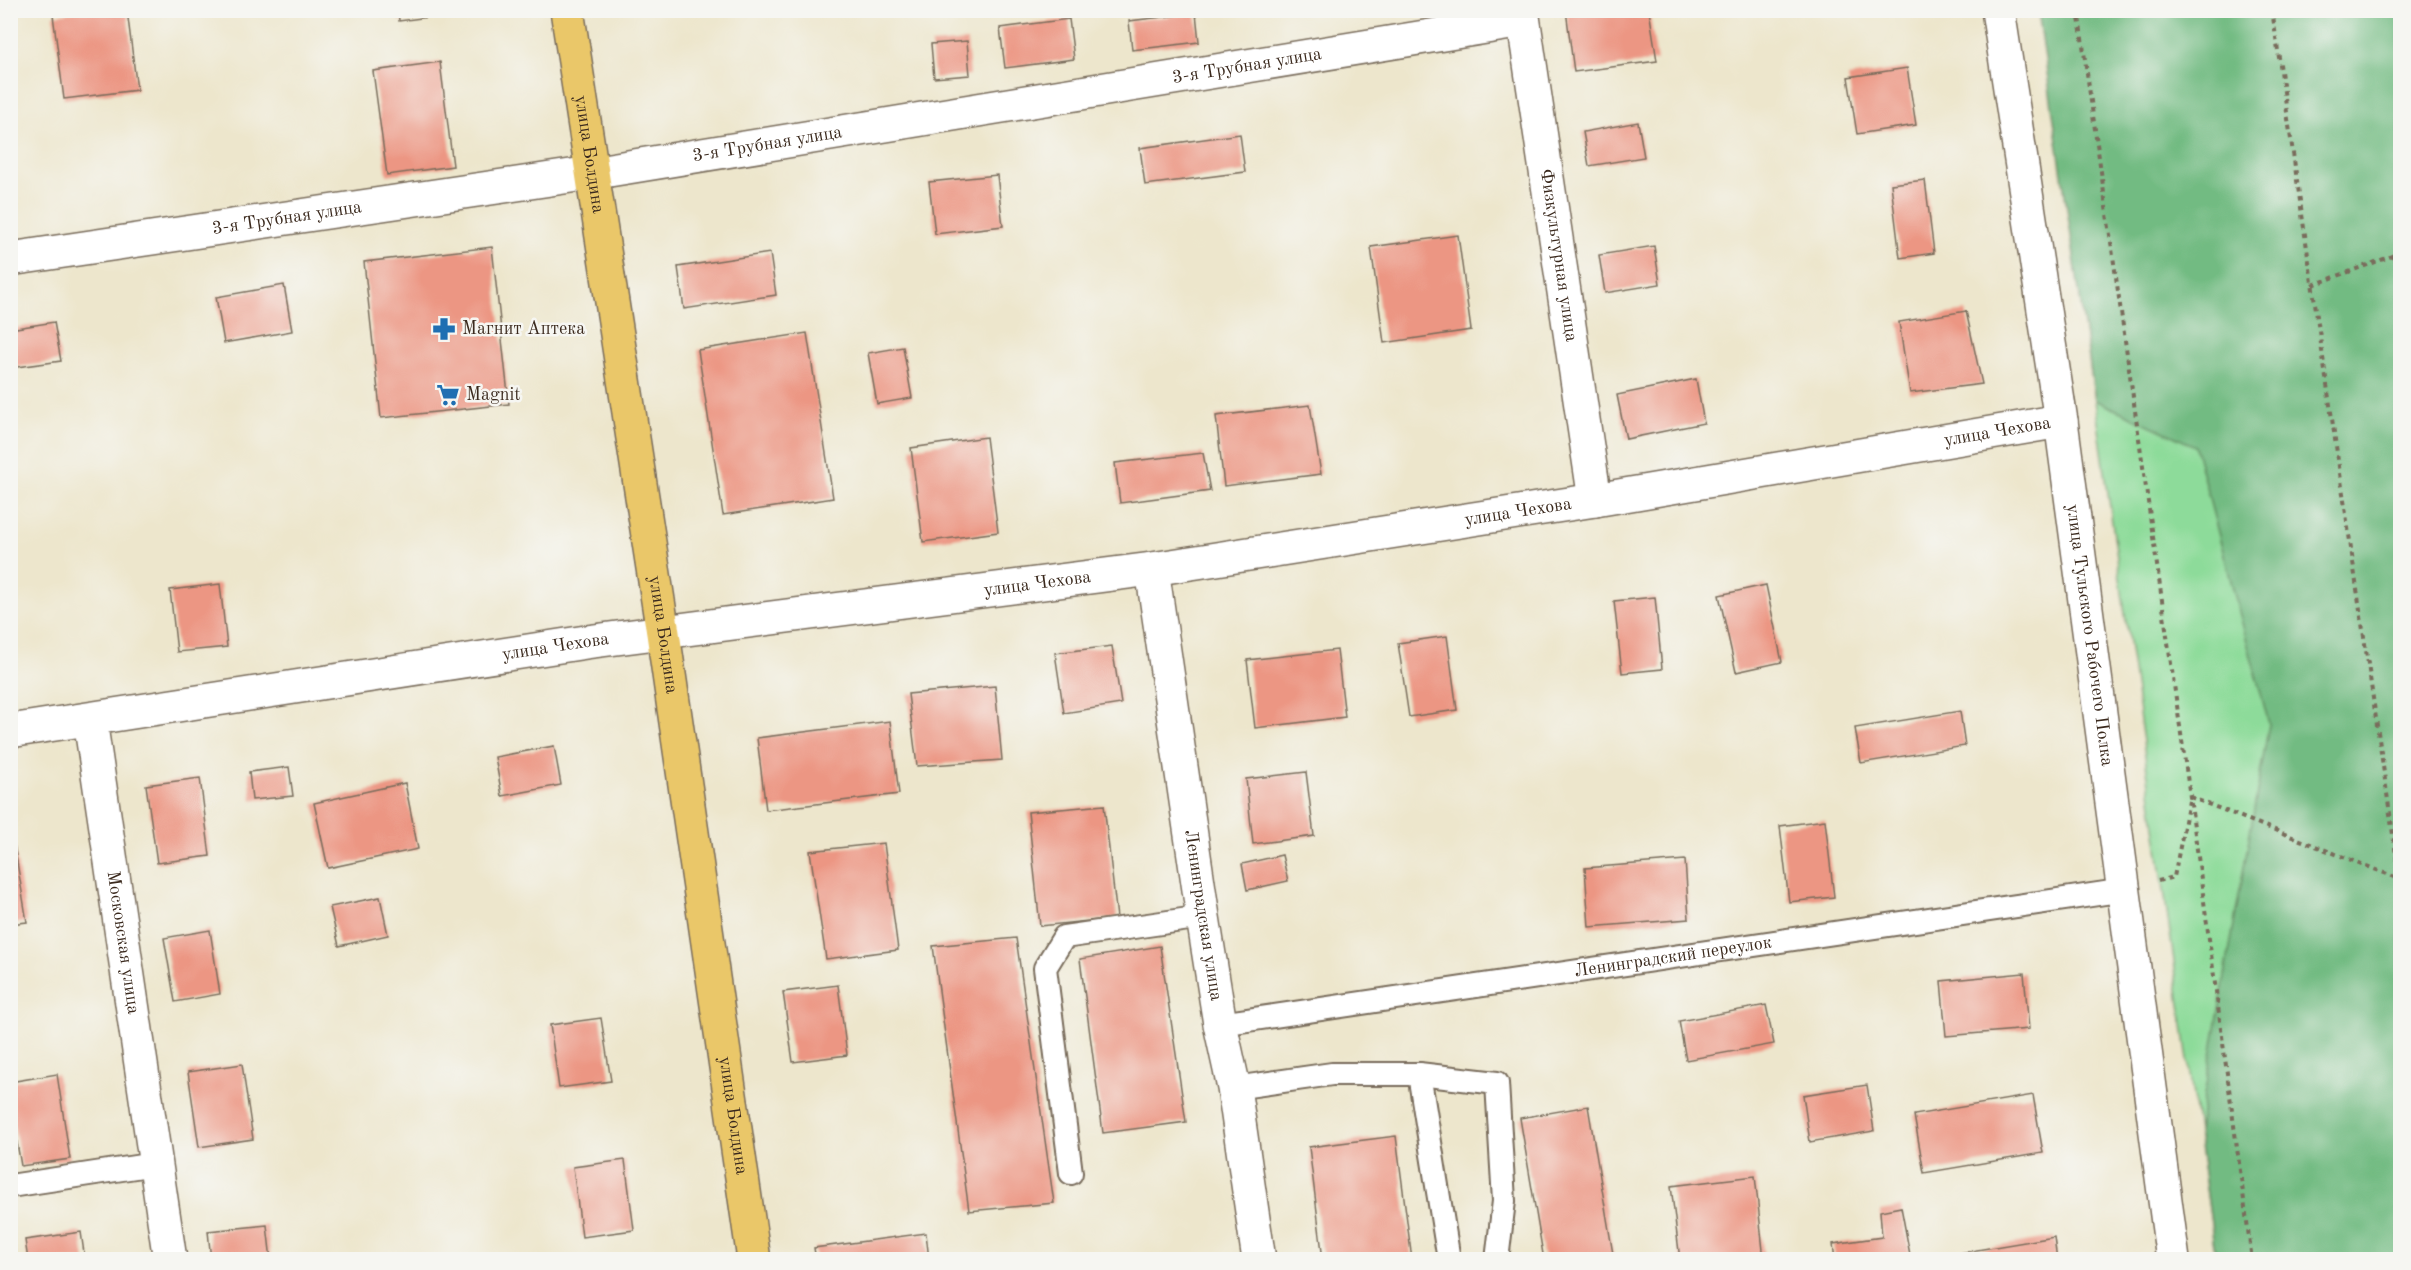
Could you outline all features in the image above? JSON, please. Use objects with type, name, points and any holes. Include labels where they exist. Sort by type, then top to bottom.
[{"type":"main road","name":"улица Болдина","points":[[567,10],[663,633],[754,1260]]},
{"type":"street","name":"улица Тульского Рабочего Полка","points":[[1998,10],[2061,421],[2173,1260]]},
{"type":"street","name":"3-я Трубная улица","points":[[10,259],[591,173],[1522,16]]},
{"type":"street","name":"Физкультурная улица","points":[[1522,16],[1595,500]]},
{"type":"street","name":"улица Чехова","points":[[10,731],[586,642],[1152,568],[1595,500],[2061,421]]},
{"type":"street","name":"Ленинградская улица","points":[[1152,568],[1203,917],[1220,1024],[1234,1088],[1259,1260]]},
{"type":"street","name":"Московская улица","points":[[90,720],[170,1260]]},
{"type":"lane","name":"Ленинградский переулок","points":[[1220,1024],[2125,890]]},
{"type":"lane","points":[[1071,1173],[1045,968],[1064,937],[1203,917]]},
{"type":"lane","points":[[1234,1088],[1332,1074],[1419,1074],[1497,1083],[1504,1201],[1497,1260]]},
{"type":"lane","points":[[1419,1074],[1449,1260]]},
{"type":"lane","points":[[10,1186],[155,1164]]},
{"type":"path","points":[[2078,10],[2190,797],[2252,1260]]},
{"type":"path","points":[[2272,10],[2400,881]]},
{"type":"path","points":[[2313,285],[2400,253]]},
{"type":"path","points":[[2190,797],[2400,881]]},
{"type":"path","points":[[2125,890],[2174,877],[2190,797]]},
{"type":"green space","points":[[2038,11],[2400,11],[2400,1259],[2216,1259],[2198,1130],[2269,724],[2195,446],[2095,400]]},
{"type":"green space","points":[[2040,11],[2400,11],[2400,1259],[2216,1259]]},
{"type":"building","points":[[89,10],[127,10],[137,90],[64,99],[53,15]]},
{"type":"building","points":[[398,10],[459,10],[459,13],[399,21]]},
{"type":"building","points":[[1566,10],[1649,10],[1657,61],[1574,72]]},
{"type":"building","points":[[1196,13],[1199,42],[1132,50],[1129,21]]},
{"type":"building","points":[[1069,19],[1074,59],[1005,68],[1000,28]]},
{"type":"building","points":[[967,41],[970,75],[934,78],[931,44]]},
{"type":"building","points":[[440,62],[453,166],[387,175],[373,71]]},
{"type":"building","points":[[1907,68],[1916,125],[1857,134],[1848,77]]},
{"type":"building","points":[[1638,122],[1644,157],[1589,166],[1583,132]]},
{"type":"building","points":[[1240,134],[1245,172],[1145,185],[1140,148]]},
{"type":"building","points":[[997,175],[1003,226],[935,234],[929,182]]},
{"type":"building","points":[[1925,180],[1934,253],[1900,258],[1891,184]]},
{"type":"building","points":[[1458,235],[1471,330],[1384,343],[1371,247]]},
{"type":"building","points":[[1654,246],[1660,284],[1605,293],[1599,255]]},
{"type":"building","points":[[492,247],[509,404],[381,418],[364,262]]},
{"type":"building","points":[[770,253],[776,295],[684,309],[678,267]]},
{"type":"building","points":[[284,285],[292,331],[224,343],[216,297]]},
{"type":"building","points":[[1966,311],[1982,384],[1910,393],[1899,322]]},
{"type":"building","points":[[54,322],[61,361],[10,368],[10,329]]},
{"type":"building","points":[[807,333],[833,498],[723,515],[698,350]]},
{"type":"building","points":[[903,347],[912,398],[877,404],[868,353]]},
{"type":"building","points":[[1696,379],[1704,423],[1626,439],[1617,395]]},
{"type":"building","points":[[1310,405],[1321,474],[1224,486],[1216,416]]},
{"type":"building","points":[[986,437],[998,532],[923,542],[911,448]]},
{"type":"building","points":[[1203,453],[1210,491],[1120,503],[1115,463]]},
{"type":"building","points":[[220,584],[227,647],[177,652],[170,590]]},
{"type":"building","points":[[1766,585],[1782,662],[1736,672],[1719,595]]},
{"type":"building","points":[[1655,597],[1662,669],[1622,673],[1614,601]]},
{"type":"building","points":[[1447,636],[1457,710],[1409,717],[1398,643]]},
{"type":"building","points":[[1112,646],[1121,704],[1064,713],[1055,653]]},
{"type":"building","points":[[1337,650],[1345,717],[1255,728],[1247,660]]},
{"type":"building","points":[[995,686],[1002,760],[917,766],[908,694]]},
{"type":"building","points":[[1960,711],[1965,746],[1861,763],[1855,728]]},
{"type":"building","points":[[890,721],[899,794],[766,810],[757,738]]},
{"type":"building","points":[[554,746],[561,785],[502,796],[495,757]]},
{"type":"building","points":[[289,767],[293,796],[252,800],[249,772]]},
{"type":"building","points":[[1306,772],[1314,836],[1253,844],[1246,779]]},
{"type":"building","points":[[200,778],[210,856],[157,863],[146,785]]},
{"type":"building","points":[[405,783],[418,849],[328,868],[314,803]]},
{"type":"building","points":[[1104,805],[1117,918],[1040,926],[1028,812]]},
{"type":"building","points":[[1825,820],[1834,897],[1789,902],[1780,826]]},
{"type":"building","points":[[884,843],[898,950],[826,959],[810,851]]},
{"type":"building","points":[[14,844],[27,922],[10,924],[10,845]]},
{"type":"building","points":[[1282,855],[1288,881],[1247,890],[1242,864]]},
{"type":"building","points":[[1685,860],[1689,919],[1589,927],[1585,868]]},
{"type":"building","points":[[380,897],[388,935],[339,946],[330,907]]},
{"type":"building","points":[[210,930],[220,994],[175,1002],[164,938]]},
{"type":"building","points":[[1016,938],[1054,1203],[969,1211],[933,946]]},
{"type":"building","points":[[1160,946],[1186,1122],[1103,1133],[1080,959]]},
{"type":"building","points":[[2024,973],[2029,1029],[1946,1036],[1941,981]]},
{"type":"building","points":[[838,985],[847,1055],[793,1062],[783,992]]},
{"type":"building","points":[[1766,1005],[1774,1044],[1686,1060],[1679,1021]]},
{"type":"building","points":[[601,1018],[611,1081],[559,1088],[550,1025]]},
{"type":"building","points":[[242,1064],[253,1139],[199,1147],[188,1072]]},
{"type":"building","points":[[57,1074],[70,1159],[21,1166],[10,1102],[10,1082]]},
{"type":"building","points":[[1867,1085],[1874,1131],[1810,1142],[1803,1095]]},
{"type":"building","points":[[2033,1095],[2043,1153],[1924,1173],[1914,1115]]},
{"type":"building","points":[[1588,1106],[1614,1260],[1544,1260],[1520,1118]]},
{"type":"building","points":[[1396,1136],[1412,1260],[1323,1260],[1309,1147]]},
{"type":"building","points":[[625,1160],[634,1230],[582,1237],[573,1167]]},
{"type":"building","points":[[1755,1176],[1764,1260],[1680,1260],[1671,1186]]},
{"type":"building","points":[[1901,1207],[1911,1260],[1835,1260],[1833,1244],[1882,1237],[1880,1211]]},
{"type":"building","points":[[267,1225],[271,1260],[211,1260],[208,1231]]},
{"type":"building","points":[[81,1232],[85,1260],[28,1260],[25,1240]]},
{"type":"building","points":[[926,1233],[929,1260],[816,1260],[814,1248]]},
{"type":"building","points":[[2054,1237],[2057,1260],[1930,1260],[1929,1258]]},
{"type":"place","name":"Магнит Аптека","points":[[444,329]]},
{"type":"place","name":"Magnit","points":[[448,395]]}]
